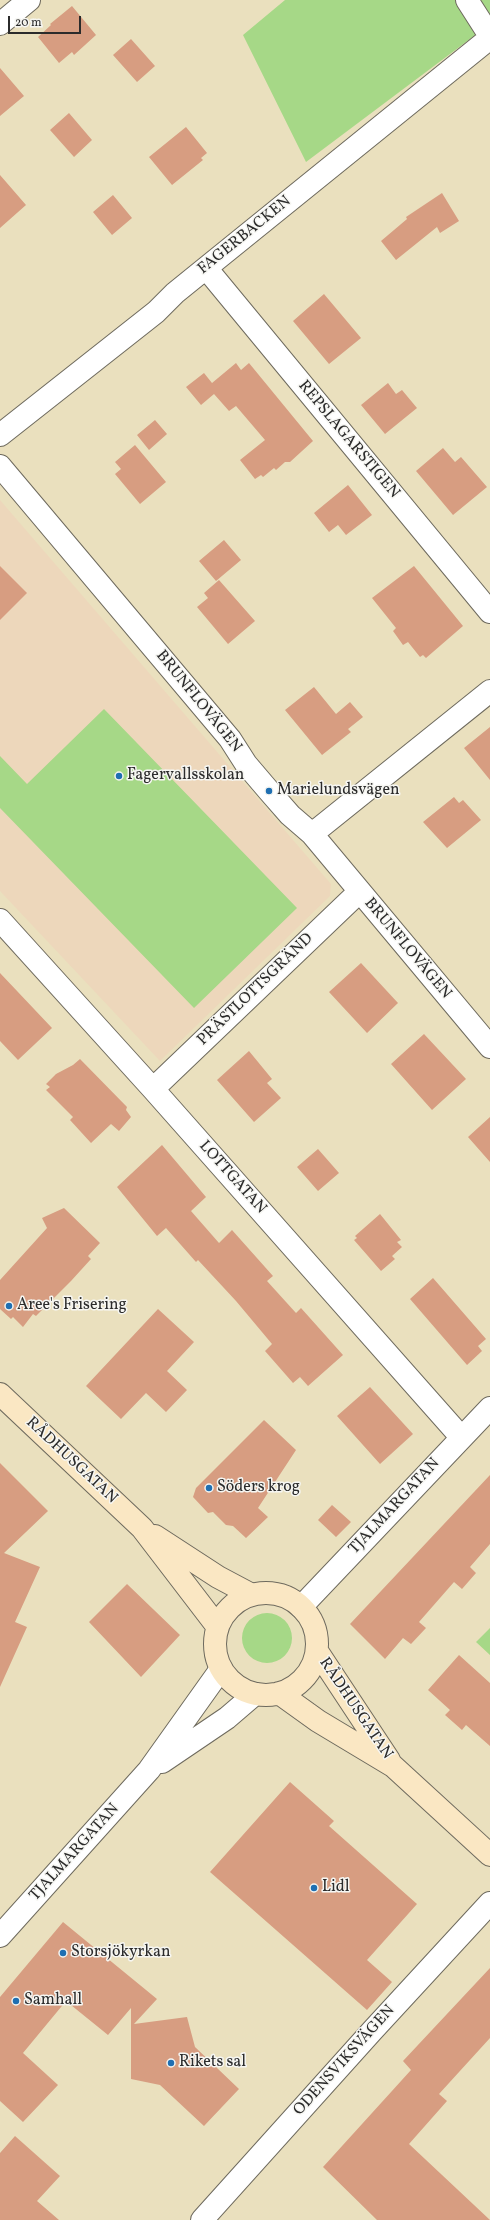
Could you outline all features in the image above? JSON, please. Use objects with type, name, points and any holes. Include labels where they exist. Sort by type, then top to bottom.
[{"type":"main road","name":"RÅDHUSGATAN","points":[[0,1394],[142,1528],[217,1626]]},
{"type":"main road","name":"RÅDHUSGATAN","points":[[142,1528],[218,1578],[250,1594]]},
{"type":"main road","points":[[267,1592],[284,1595],[301,1607],[311,1618],[315,1628],[317,1651],[313,1666],[304,1678],[293,1688],[279,1694],[255,1694],[242,1689],[230,1680],[221,1669],[215,1648],[217,1626],[224,1613],[236,1602],[250,1594],[267,1592]]},
{"type":"main road","name":"RÅDHUSGATAN","points":[[317,1651],[393,1766]]},
{"type":"main road","name":"RÅDHUSGATAN","points":[[279,1694],[393,1766],[490,1855]]},
{"type":"street","points":[[0,24],[29,0]]},
{"type":"street","points":[[467,0],[490,37]]},
{"type":"street","name":"FAGERBACKEN","points":[[0,435],[150,317],[206,268],[490,37]]},
{"type":"street","name":"REPSLAGARSTIGEN","points":[[206,268],[490,612]]},
{"type":"street","name":"BRUNFLOVÄGEN","points":[[0,466],[230,738],[246,764],[290,815],[312,834],[490,1047]]},
{"type":"street","points":[[312,834],[490,691]]},
{"type":"street","name":"PRÄSTLOTTSGRÄND","points":[[153,1089],[359,892]]},
{"type":"street","name":"LOTTGATAN","points":[[0,920],[153,1089],[461,1437]]},
{"type":"street","name":"TJALMARGATAN","points":[[301,1607],[490,1408]]},
{"type":"street","name":"TJALMARGATAN","points":[[0,1936],[149,1770],[221,1669]]},
{"type":"street","name":"TJALMARGATAN","points":[[149,1770],[226,1718],[255,1694]]},
{"type":"street","name":"ODENSVIKSVÄGEN","points":[[202,2220],[372,2030],[490,1903]]},
{"type":"shaded area","name":"Fagervallsskolan","points":[[0,500],[331,884],[330,896],[160,1061],[0,891]]},
{"type":"green space","points":[[285,0],[490,0],[490,24],[306,162],[243,35]]},
{"type":"green space","points":[[104,709],[297,908],[194,1008],[0,808],[0,756],[27,784]]},
{"type":"green space","points":[[262,1613],[272,1613],[285,1620],[292,1633],[292,1643],[285,1656],[272,1663],[262,1663],[253,1659],[246,1652],[242,1643],[242,1633],[246,1624],[253,1617]]},
{"type":"green space","points":[[490,1628],[490,1655],[476,1642]]},
{"type":"building","points":[[72,6],[96,35],[74,55],[72,52],[59,63],[38,37],[51,25],[50,24]]},
{"type":"building","points":[[131,39],[155,66],[137,82],[113,55]]},
{"type":"building","points":[[0,68],[24,96],[0,116]]},
{"type":"building","points":[[69,113],[92,140],[74,157],[50,130]]},
{"type":"building","points":[[186,127],[207,153],[201,158],[203,160],[172,185],[149,157]]},
{"type":"building","points":[[0,175],[26,205],[0,228]]},
{"type":"building","points":[[442,193],[459,221],[440,233],[437,227],[396,260],[381,241],[407,219],[406,217]]},
{"type":"building","points":[[113,195],[132,218],[112,235],[93,212]]},
{"type":"building","points":[[324,294],[361,338],[329,364],[293,321]]},
{"type":"building","points":[[236,363],[241,370],[249,363],[313,441],[290,462],[285,462],[276,470],[274,468],[263,477],[261,475],[255,479],[240,460],[265,440],[236,406],[229,411],[214,394],[201,405],[186,387],[204,373],[212,383]]},
{"type":"building","points":[[388,383],[396,394],[402,390],[417,408],[385,434],[361,405]]},
{"type":"building","points":[[155,420],[167,434],[149,450],[137,435]]},
{"type":"building","points":[[135,445],[166,482],[140,504],[115,474],[121,469],[115,462]]},
{"type":"building","points":[[443,448],[455,462],[461,457],[487,487],[453,515],[416,471]]},
{"type":"building","points":[[348,485],[372,515],[346,535],[338,525],[329,532],[314,513]]},
{"type":"building","points":[[224,540],[241,560],[216,581],[199,561]]},
{"type":"building","points":[[0,566],[27,593],[0,620]]},
{"type":"building","points":[[414,566],[463,626],[426,658],[423,655],[420,657],[408,642],[403,645],[393,631],[396,628],[372,598]]},
{"type":"building","points":[[219,580],[255,621],[228,644],[197,607],[208,598],[204,593]]},
{"type":"building","points":[[314,687],[336,714],[350,702],[363,717],[348,729],[351,732],[322,755],[285,710]]},
{"type":"building","points":[[490,727],[490,780],[464,748]]},
{"type":"building","points":[[454,797],[459,803],[463,800],[481,820],[447,848],[423,822]]},
{"type":"building","points":[[361,963],[398,1003],[367,1033],[329,992]]},
{"type":"building","points":[[0,973],[52,1028],[18,1060],[0,1041]]},
{"type":"building","points":[[424,1034],[466,1079],[432,1110],[391,1064]]},
{"type":"building","points":[[249,1051],[272,1079],[267,1083],[281,1098],[254,1122],[217,1080]]},
{"type":"building","points":[[80,1059],[127,1107],[126,1110],[131,1117],[119,1131],[111,1124],[91,1143],[70,1120],[73,1117],[46,1090],[50,1087],[46,1084],[56,1074],[73,1065]]},
{"type":"building","points":[[490,1117],[490,1162],[468,1137]]},
{"type":"building","points":[[162,1145],[206,1197],[191,1211],[219,1243],[232,1230],[273,1276],[267,1281],[296,1313],[301,1308],[343,1355],[308,1386],[300,1377],[293,1383],[265,1351],[272,1344],[236,1301],[198,1260],[196,1262],[166,1228],[157,1236],[117,1187]]},
{"type":"building","points":[[318,1149],[339,1173],[318,1191],[297,1167]]},
{"type":"building","points":[[64,1208],[100,1243],[88,1256],[91,1259],[71,1281],[36,1316],[33,1314],[23,1327],[13,1317],[11,1319],[0,1309],[0,1280],[47,1228],[42,1218]]},
{"type":"building","points":[[380,1214],[401,1240],[397,1242],[402,1247],[392,1256],[395,1259],[381,1271],[354,1240],[357,1238],[355,1236]]},
{"type":"building","points":[[433,1278],[486,1339],[478,1346],[482,1351],[467,1365],[410,1299]]},
{"type":"building","points":[[158,1309],[194,1342],[167,1371],[187,1390],[166,1412],[146,1393],[121,1419],[86,1386]]},
{"type":"building","points":[[370,1387],[413,1434],[380,1464],[337,1416]]},
{"type":"building","points":[[264,1420],[296,1450],[258,1508],[268,1517],[246,1538],[233,1526],[226,1525],[213,1512],[208,1513],[193,1497],[196,1488]]},
{"type":"building","points":[[0,1463],[48,1511],[4,1553],[40,1567],[15,1622],[27,1627],[0,1687]]},
{"type":"building","points":[[490,1475],[490,1544],[470,1567],[476,1573],[462,1589],[454,1582],[419,1622],[426,1628],[411,1644],[403,1638],[385,1659],[350,1624]]},
{"type":"building","points":[[332,1505],[351,1522],[336,1537],[318,1520]]},
{"type":"building","points":[[127,1584],[180,1635],[141,1677],[89,1622]]},
{"type":"building","points":[[459,1655],[490,1683],[490,1746],[466,1725],[462,1730],[445,1715],[450,1710],[428,1690]]},
{"type":"building","name":"Lidl","points":[[290,1782],[334,1821],[329,1826],[417,1904],[367,1960],[392,1982],[367,2010],[210,1872]]},
{"type":"building","points":[[63,1922],[157,1999],[134,2024],[187,2017],[195,2047],[239,2089],[204,2126],[160,2085],[131,2079],[131,2008],[108,2035],[66,2001],[23,2053],[58,2085],[23,2122],[0,2101],[0,1997]]},
{"type":"building","points":[[490,1968],[490,2038],[439,2094],[447,2101],[409,2144],[490,2220],[377,2220],[323,2167],[411,2070],[403,2061]]},
{"type":"building","points":[[15,2136],[60,2176],[37,2201],[59,2220],[0,2220],[0,2153]]},
{"type":"place","name":"Fagervallsskolan","points":[[119,776]]},
{"type":"place","name":"Marielundsvägen","points":[[269,791]]},
{"type":"place","name":"Aree's Frisering","points":[[9,1306]]},
{"type":"place","name":"Söders krog","points":[[209,1488]]},
{"type":"place","name":"Lidl","points":[[314,1888]]},
{"type":"place","name":"Storsjökyrkan","points":[[63,1953]]},
{"type":"place","name":"Samhall","points":[[16,2001]]},
{"type":"place","name":"Rikets sal","points":[[171,2063]]}]
